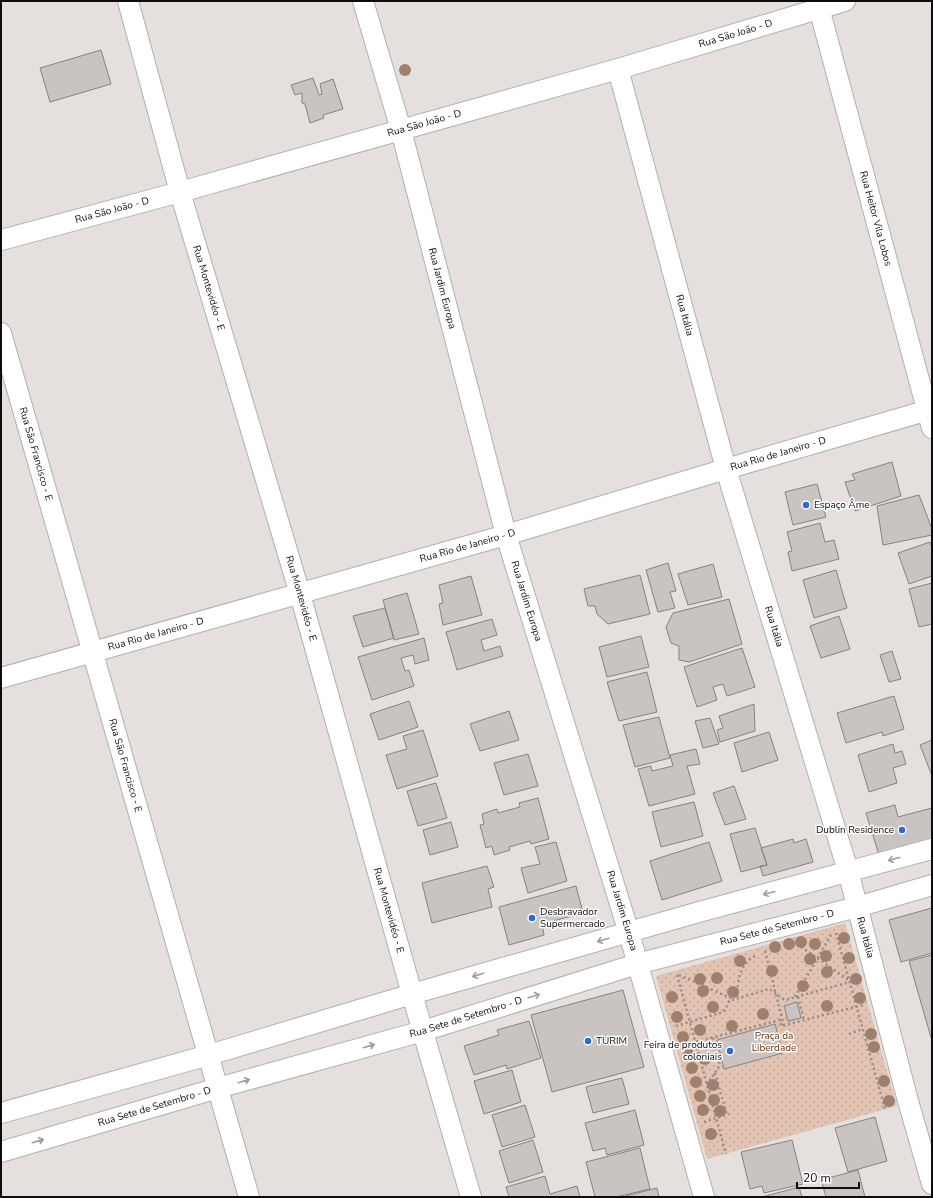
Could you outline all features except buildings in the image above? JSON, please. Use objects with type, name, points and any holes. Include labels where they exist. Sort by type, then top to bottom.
[{"type":"street","name":"Rua Montevidéo - E","points":[[128,1],[180,192],[300,594],[412,994],[471,1197]]},
{"type":"street","name":"Rua Jardim Europa","points":[[363,1],[401,130],[506,535],[629,933],[704,1197]]},
{"type":"street","name":"Rua São João - D","points":[[1,240],[180,192],[618,69],[845,1]]},
{"type":"street","name":"Rua Heitor Vila Lobos","points":[[819,8],[930,416]]},
{"type":"street","name":"Rua Itália","points":[[618,69],[726,469],[848,871],[908,1101],[932,1184]]},
{"type":"street","name":"Rua São Francisco - E","points":[[1,333],[249,1197]]},
{"type":"street","name":"Rua Rio de Janeiro - D","points":[[1,678],[506,535],[726,469],[930,416]]},
{"type":"street","points":[[1,1112],[209,1055],[412,994],[699,912],[932,849]]},
{"type":"street","name":"Rua Sete de Setembro - D","points":[[1,1152],[218,1088],[423,1031],[638,964],[857,907],[932,885]]},
{"type":"path","points":[[804,1020],[797,997],[835,929],[886,1109]]},
{"type":"path","points":[[793,941],[850,982]]},
{"type":"path","points":[[737,997],[738,981],[742,968],[751,959],[765,950],[784,1026]]},
{"type":"path","points":[[726,1154],[676,972],[733,999]]},
{"type":"path","points":[[670,1028],[723,1012],[726,1009],[728,1001],[737,997],[769,989],[785,1000],[850,982]]},
{"type":"path","points":[[784,1026],[868,1003]]},
{"type":"path","points":[[678,1053],[695,1042],[713,1037],[780,1020],[781,1026],[784,1026]]},
{"type":"path","points":[[849,1034],[863,1029]]},
{"type":"path","points":[[707,1085],[720,1065],[713,1037]]},
{"type":"path","points":[[698,1124],[728,1115],[715,1073]]},
{"type":"green space","name":"Praça da Liberdade","points":[[845,923],[897,1106],[707,1159],[656,976]]},
{"type":"place","name":"Espaço Âme","points":[[806,505]]},
{"type":"place","name":"Dublin Residence","points":[[902,830]]},
{"type":"place","name":"Desbravador Supermercado","points":[[532,918]]},
{"type":"place","name":"TURIM","points":[[588,1041]]},
{"type":"place","name":"Feira de produtos coloniais","points":[[730,1051]]}]
